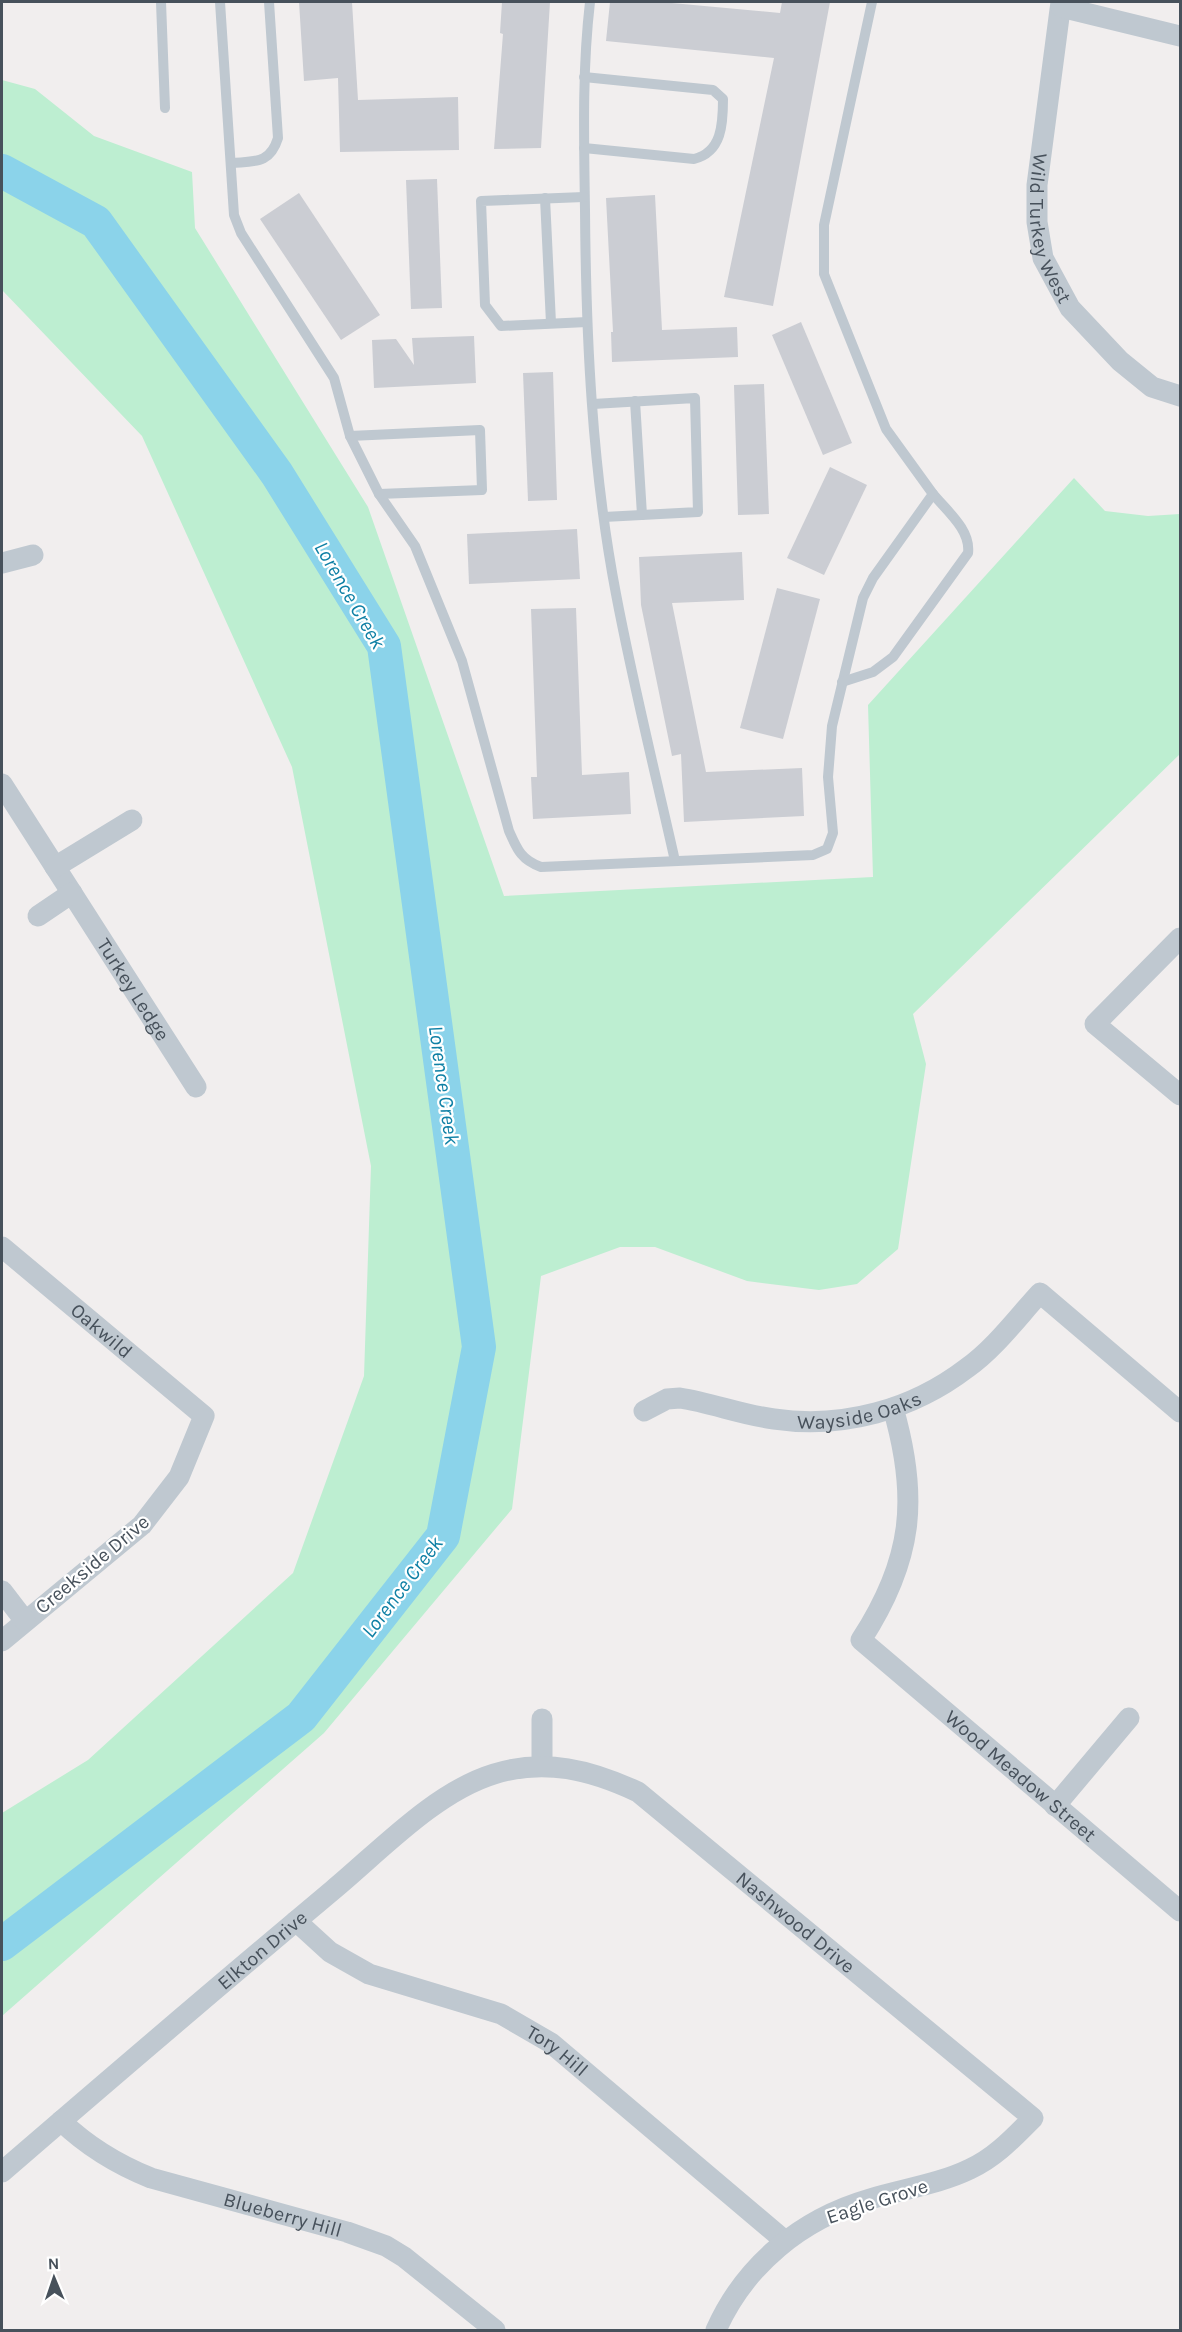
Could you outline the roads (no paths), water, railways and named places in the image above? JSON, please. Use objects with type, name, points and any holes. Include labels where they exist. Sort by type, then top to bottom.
[{"type":"street","points":[[1061,4],[1180,36]]},
{"type":"street","name":"Wild Turkey West","points":[[1061,4],[1037,185],[1037,222],[1043,258],[1070,308],[1120,361],[1152,387],[1180,396]]},
{"type":"street","points":[[2,563],[33,555]]},
{"type":"street","name":"Turkey Ledge","points":[[2,784],[195,1087]]},
{"type":"street","points":[[55,867],[132,820]]},
{"type":"street","points":[[38,916],[72,893]]},
{"type":"street","points":[[1180,938],[1095,1024],[1180,1095]]},
{"type":"street","name":"Oakwild","points":[[2,1246],[204,1416]]},
{"type":"street","name":"Wayside Oaks","points":[[644,1411],[667,1399],[680,1398],[772,1419],[823,1422],[849,1419],[893,1408],[938,1388],[968,1368],[988,1350],[1040,1293],[1180,1412]]},
{"type":"street","name":"Wood Meadow Street","points":[[893,1408],[905,1449],[910,1483],[906,1528],[892,1583],[861,1640],[1180,1911]]},
{"type":"street","name":"Creekside Drive","points":[[2,1641],[142,1525],[160,1505],[179,1476],[204,1416]]},
{"type":"street","points":[[2,1590],[25,1621]]},
{"type":"street","points":[[1055,1806],[1129,1718]]},
{"type":"street","points":[[542,1719],[542,1766]]},
{"type":"street","name":"Elkton Drive","points":[[2,2172],[431,1808],[460,1788],[494,1774],[542,1766]]},
{"type":"street","name":"Nashwood Drive","points":[[542,1766],[587,1771],[638,1792],[1033,2118]]},
{"type":"street","name":"Tory Hill","points":[[296,1921],[330,1952],[369,1974],[501,2014],[535,2033],[784,2241]]},
{"type":"street","name":"Eagle Grove","points":[[716,2331],[733,2297],[747,2278],[784,2241],[846,2207],[952,2177],[971,2169],[996,2155],[1033,2118]]},
{"type":"street","name":"Blueberry Hill","points":[[61,2121],[86,2144],[121,2167],[151,2178],[347,2232],[386,2246],[404,2257],[495,2331]]},
{"type":"lane","points":[[161,2],[165,108]]},
{"type":"lane","points":[[220,2],[234,215],[242,233],[334,378],[350,436],[379,494],[415,546],[462,661],[509,831],[518,852],[528,862],[541,867],[813,855],[827,849],[833,833],[828,777],[832,726],[863,598],[873,578],[933,494]]},
{"type":"lane","points":[[231,163],[262,160],[274,151],[278,138],[269,2]]},
{"type":"lane","points":[[590,2],[584,77],[587,322],[604,517],[616,594],[675,861]]},
{"type":"lane","points":[[842,682],[873,672],[893,657],[968,554],[969,542],[964,531],[933,494],[886,429],[824,274],[824,225],[873,2]]},
{"type":"lane","points":[[584,77],[713,90],[723,99],[718,140],[707,156],[694,159],[584,148]]},
{"type":"lane","points":[[584,197],[481,201],[486,305],[501,326],[587,322]]},
{"type":"lane","points":[[545,198],[551,323]]},
{"type":"lane","points":[[593,404],[695,398],[698,512],[604,517]]},
{"type":"lane","points":[[635,401],[642,515]]},
{"type":"lane","points":[[350,436],[480,430],[483,490],[379,494]]},
{"type":"waterway","name":"Lorence Creek","points":[[2,171],[96,222],[277,474],[384,646],[479,1347],[443,1536],[301,1717],[2,1944]]}]
